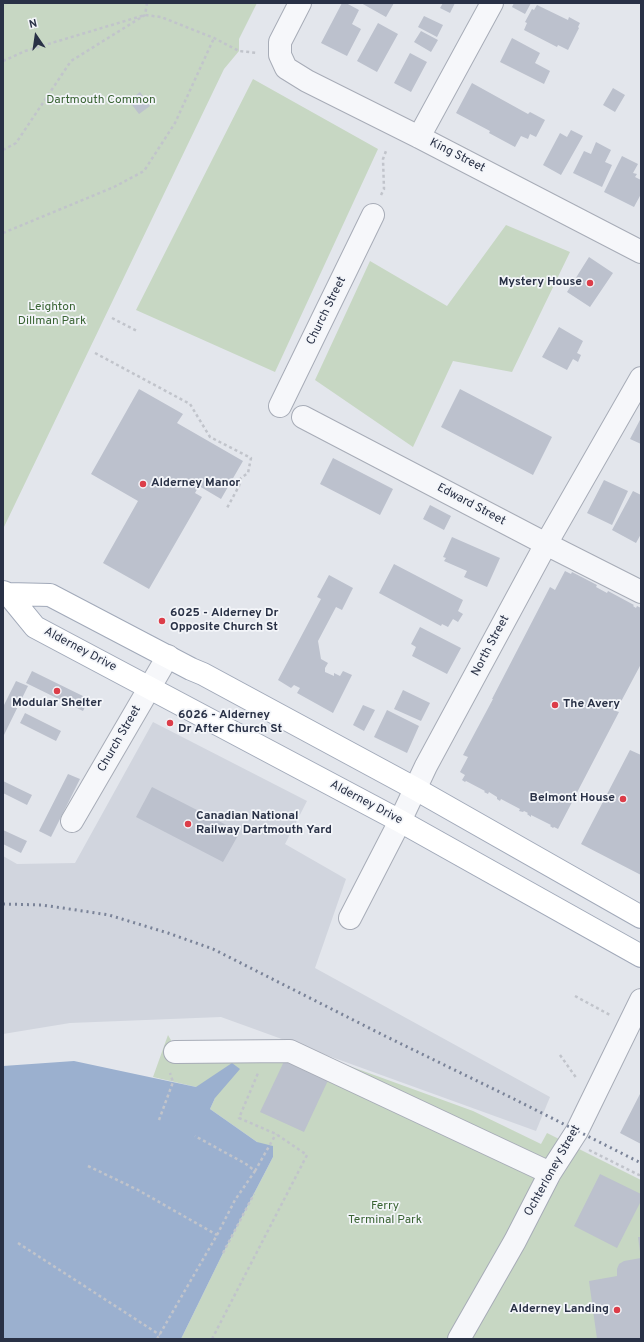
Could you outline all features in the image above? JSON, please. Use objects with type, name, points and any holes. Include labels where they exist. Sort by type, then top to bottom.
[{"type":"main road","name":"Alderney Drive","points":[[5,597],[50,595],[203,674],[414,788],[641,917]]},
{"type":"main road","name":"Alderney Drive","points":[[5,597],[35,627],[400,821],[641,956]]},
{"type":"street","name":"King Street","points":[[300,3],[280,42],[280,55],[286,68],[307,81],[641,252]]},
{"type":"street","points":[[419,137],[492,3]]},
{"type":"street","name":"Church Street","points":[[280,406],[373,215]]},
{"type":"street","name":"North Street","points":[[350,918],[400,821],[414,788],[546,544],[641,378]]},
{"type":"street","name":"Edward Street","points":[[303,417],[641,592]]},
{"type":"street","name":"Church Street","points":[[72,821],[168,656]]},
{"type":"street","name":"Ochterloney Street","points":[[459,1339],[515,1241],[550,1173],[574,1136],[641,1000]]},
{"type":"street","points":[[175,1052],[290,1051],[550,1173]]},
{"type":"path","points":[[3,150],[16,143],[71,61],[145,15],[147,3]]},
{"type":"path","points":[[3,61],[25,51],[145,15],[160,17],[214,38],[238,51]]},
{"type":"path","points":[[3,233],[114,187],[144,172],[175,123],[214,38]]},
{"type":"path","points":[[373,215],[384,189],[382,159],[386,151]]},
{"type":"path","points":[[112,318],[137,331]]},
{"type":"path","points":[[95,353],[190,404],[210,437],[251,458],[248,473],[240,478],[239,486],[227,508]]},
{"type":"path","points":[[575,996],[600,1010]]},
{"type":"path","points":[[212,1339],[307,1155],[276,1134],[239,1118],[267,1051]]},
{"type":"path","points":[[560,1055],[591,1100]]},
{"type":"path","points":[[158,1120],[173,1082]]},
{"type":"path","points":[[157,1339],[217,1235],[235,1200],[255,1171],[276,1134]]},
{"type":"path","points":[[195,1136],[246,1164],[255,1171]]},
{"type":"path","points":[[574,1136],[641,1176]]},
{"type":"path","points":[[88,1166],[138,1190],[217,1235]]},
{"type":"path","points":[[223,1253],[254,1194]]},
{"type":"path","points":[[18,1243],[160,1335]]},
{"type":"shaded area","points":[[153,722],[307,801],[285,844],[346,879],[315,968],[550,1097],[536,1131],[221,1017],[70,1023],[3,1034],[3,856],[17,864],[75,863]]},
{"type":"green space","name":"Dartmouth Common","points":[[3,3],[257,3],[239,39],[239,51],[224,69],[3,529]]},
{"type":"green space","points":[[253,79],[378,149],[275,372],[136,310]]},
{"type":"green space","points":[[506,225],[570,252],[512,372],[453,361],[413,447],[315,380],[370,261],[447,306]]},
{"type":"green space","name":"Ferry Terminal Park","points":[[168,1035],[172,1042],[322,1056],[473,1111],[541,1144],[547,1133],[641,1180],[641,1339],[181,1339],[223,1253],[273,1157],[257,1142],[210,1109],[215,1098],[196,1087],[153,1077]]},
{"type":"water","points":[[74,1061],[196,1087],[232,1063],[240,1069],[215,1098],[210,1109],[257,1142],[273,1146],[273,1157],[223,1253],[181,1339],[3,1339],[3,1066]]},
{"type":"building","points":[[342,3],[346,3],[359,10],[352,24],[361,29],[347,56],[321,43]]},
{"type":"building","points":[[361,3],[394,3],[386,17]]},
{"type":"building","points":[[443,3],[455,3],[450,13],[440,8]]},
{"type":"building","points":[[514,3],[531,3],[525,14],[512,7]]},
{"type":"building","points":[[537,5],[568,20],[569,17],[580,23],[568,50],[558,45],[557,47],[524,30],[527,23],[525,22],[532,9],[534,10]]},
{"type":"building","points":[[424,16],[443,25],[437,37],[418,27]]},
{"type":"building","points":[[378,23],[398,34],[377,72],[357,61]]},
{"type":"building","points":[[421,31],[438,40],[431,52],[414,42]]},
{"type":"building","points":[[512,38],[540,53],[535,63],[550,71],[544,84],[500,62]]},
{"type":"building","points":[[410,53],[427,62],[411,92],[394,83]]},
{"type":"building","points":[[472,83],[528,114],[530,112],[545,120],[536,137],[530,134],[528,139],[521,136],[515,147],[489,133],[490,131],[456,113]]},
{"type":"building","points":[[613,88],[625,95],[615,112],[603,105]]},
{"type":"building","points":[[140,92],[150,106],[139,114],[129,101]]},
{"type":"building","points":[[571,130],[583,136],[561,175],[543,165],[560,133],[567,137]]},
{"type":"building","points":[[596,142],[611,150],[605,162],[612,165],[602,187],[573,173],[584,151],[591,154]]},
{"type":"building","points":[[622,156],[638,164],[633,173],[637,174],[635,177],[641,180],[641,194],[634,207],[604,192]]},
{"type":"building","name":"Mystery House","points":[[589,257],[613,273],[590,307],[567,292]]},
{"type":"building","points":[[559,327],[583,341],[577,353],[581,355],[578,362],[573,359],[567,370],[542,357]]},
{"type":"building","name":"Alderney Manor","points":[[139,389],[183,414],[177,423],[243,461],[221,499],[199,486],[195,493],[202,497],[149,589],[103,563],[138,501],[91,474]]},
{"type":"building","points":[[460,389],[552,437],[533,475],[441,427]]},
{"type":"building","points":[[641,418],[641,444],[630,439]]},
{"type":"building","points":[[333,458],[393,489],[380,515],[320,484]]},
{"type":"building","points":[[604,480],[628,491],[612,525],[587,513]]},
{"type":"building","points":[[633,491],[641,495],[641,534],[636,543],[612,530]]},
{"type":"building","points":[[430,505],[451,516],[444,530],[423,519]]},
{"type":"building","points":[[452,537],[500,558],[487,587],[464,577],[467,571],[444,561],[446,558],[443,557]]},
{"type":"building","points":[[394,564],[463,600],[458,611],[463,614],[458,622],[453,619],[448,627],[442,624],[441,626],[379,593]]},
{"type":"building","name":"The Avery","points":[[565,571],[571,574],[572,572],[597,585],[596,587],[607,593],[608,591],[634,605],[633,606],[636,608],[637,606],[641,608],[641,664],[616,711],[619,712],[558,829],[553,828],[550,826],[551,825],[531,815],[531,817],[524,811],[519,811],[520,809],[501,799],[500,801],[489,792],[488,794],[466,781],[465,782],[462,780],[465,775],[460,772],[468,757],[463,755],[550,587],[555,590]]},
{"type":"building","points":[[329,575],[353,588],[342,610],[336,607],[318,641],[321,659],[328,663],[325,668],[325,672],[334,676],[334,673],[340,676],[343,671],[352,675],[333,713],[297,693],[300,688],[294,685],[291,688],[278,680],[321,599],[317,597]]},
{"type":"building","points":[[420,627],[461,648],[447,674],[412,656],[416,647],[411,644]]},
{"type":"building","name":"Modular Shelter","points":[[32,671],[89,699],[83,711],[26,683]]},
{"type":"building","name":"Modular Shelter","points":[[16,681],[28,686],[3,737],[3,707]]},
{"type":"building","points":[[403,690],[430,703],[421,721],[394,709]]},
{"type":"building","points":[[363,705],[375,710],[364,731],[353,725]]},
{"type":"building","points":[[387,710],[419,726],[407,753],[374,737]]},
{"type":"building","name":"Modular Shelter","points":[[25,713],[61,731],[56,741],[20,723]]},
{"type":"building","name":"Belmont House","points":[[630,750],[641,755],[641,875],[581,844]]},
{"type":"building","points":[[68,774],[80,779],[51,837],[39,831]]},
{"type":"building","points":[[3,781],[32,795],[27,805],[3,793]]},
{"type":"building","name":"Canadian National Railway Dartmouth Yard","points":[[152,787],[240,832],[223,862],[136,817]]},
{"type":"building","points":[[3,830],[27,841],[21,853],[3,844]]},
{"type":"building","points":[[288,1053],[331,1074],[304,1132],[260,1112]]},
{"type":"building","points":[[641,1092],[641,1144],[620,1133]]},
{"type":"building","points":[[600,1174],[641,1194],[641,1201],[617,1248],[574,1226]]},
{"type":"building","points":[[638,1237],[641,1237],[640,1252]]},
{"type":"building","name":"Alderney Landing","points":[[641,1258],[641,1339],[597,1339],[589,1281],[617,1276],[619,1264],[624,1261]]},
{"type":"railway","points":[[3,904],[42,905],[109,915],[168,933],[213,949],[641,1163]]},
{"type":"place","name":"Mystery House","points":[[590,283]]},
{"type":"place","name":"Alderney Manor","points":[[143,484]]},
{"type":"place","name":"6025 - Alderney Dr Opposite Church St","points":[[162,621]]},
{"type":"place","name":"Modular Shelter","points":[[57,691]]},
{"type":"place","name":"The Avery","points":[[555,705]]},
{"type":"place","name":"6026 - Alderney Dr After Church St","points":[[170,723]]},
{"type":"place","name":"Belmont House","points":[[623,799]]},
{"type":"place","name":"Canadian National Railway Dartmouth Yard","points":[[188,824]]},
{"type":"place","name":"Alderney Landing","points":[[617,1310]]},
{"type":"park label","name":"Leighton Dillman Park","points":[[52,315]]}]
